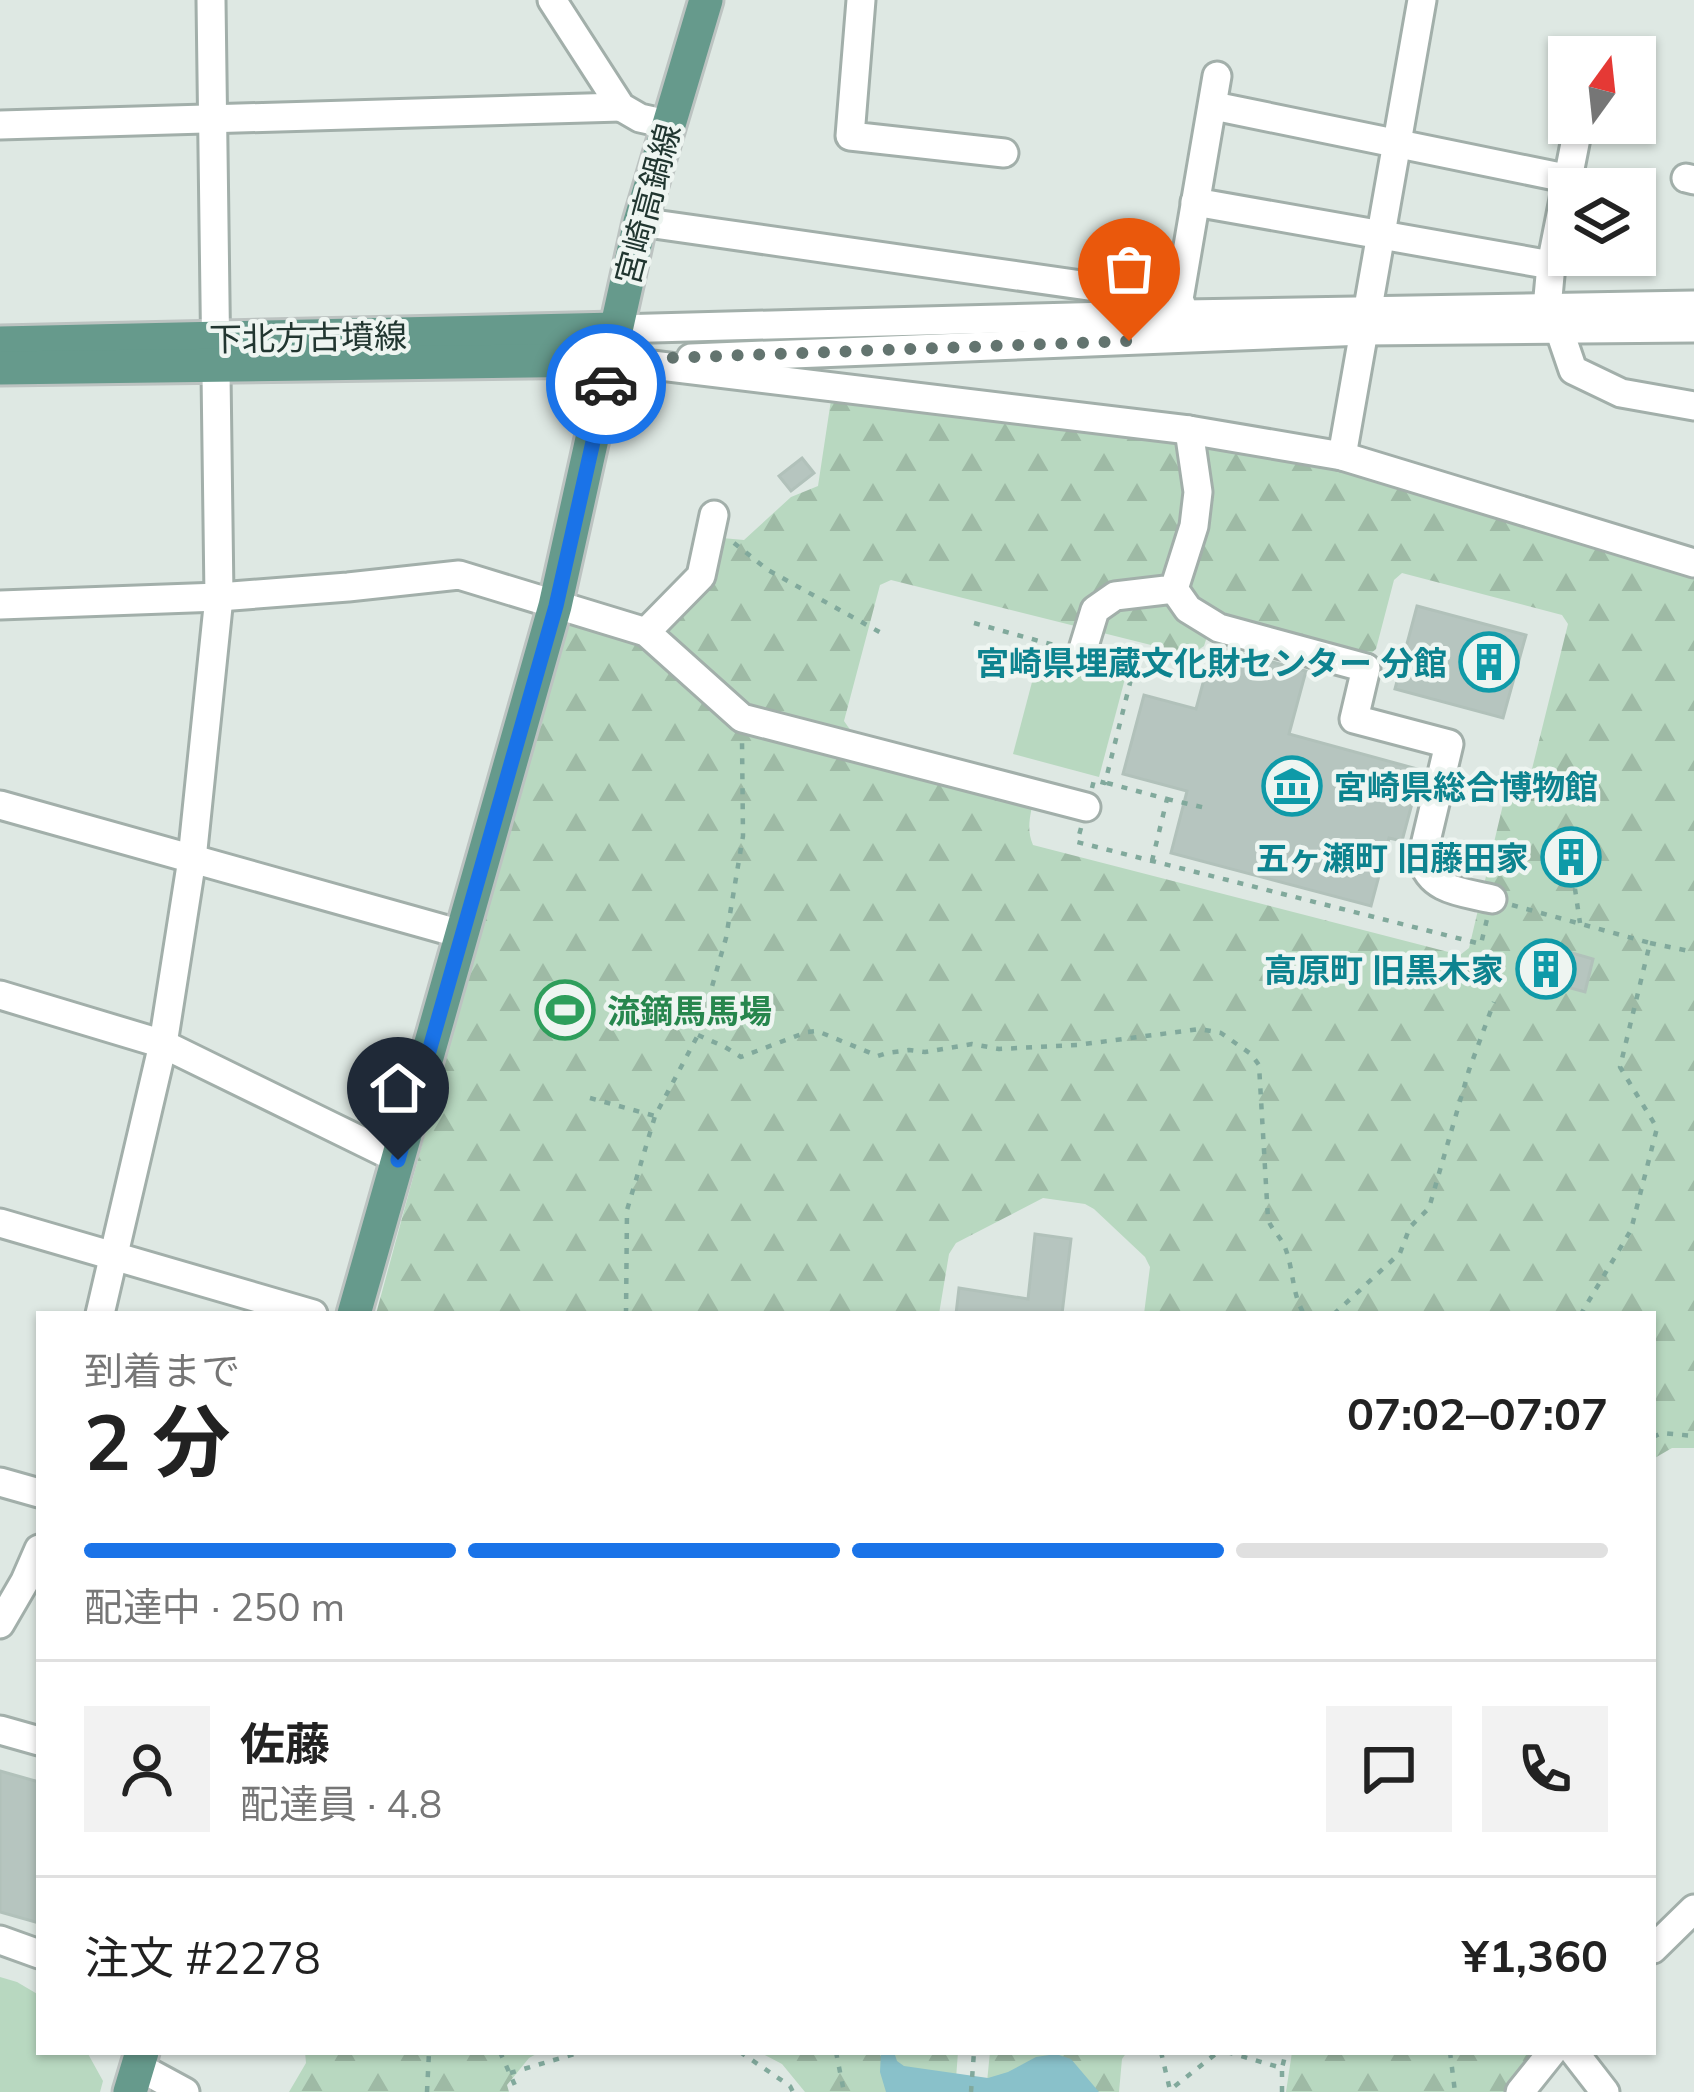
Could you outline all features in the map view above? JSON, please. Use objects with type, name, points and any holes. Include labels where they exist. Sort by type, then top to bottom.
[{"type":"main road","name":"宮崎高鍋線","points":[[355,1311],[556,606],[640,222],[706,0]]},
{"type":"main road","name":"下北方古墳線","points":[[0,343],[216,353]]},
{"type":"main road","name":"下北方古墳線","points":[[0,368],[216,353],[613,345]]},
{"type":"street","points":[[101,1311],[163,1044],[192,859],[219,597],[211,0]]},
{"type":"street","points":[[552,0],[622,107],[640,118],[668,124]]},
{"type":"street","points":[[861,0],[850,136],[1004,153]]},
{"type":"street","points":[[1342,456],[1421,0]]},
{"type":"street","points":[[1182,307],[1217,76]]},
{"type":"street","points":[[1214,106],[1548,174]]},
{"type":"street","points":[[0,125],[622,107]]},
{"type":"street","points":[[1196,202],[1548,264]]},
{"type":"street","points":[[640,222],[1182,307],[1365,322]]},
{"type":"street","points":[[1550,276],[1548,297],[1573,370],[1621,393],[1694,406]]},
{"type":"street","points":[[1556,320],[1694,305]]},
{"type":"street","points":[[613,345],[1182,307]]},
{"type":"street","points":[[613,345],[1365,322],[1556,320],[1694,328]]},
{"type":"street","points":[[613,345],[665,369],[1190,430],[1342,456],[1694,563]]},
{"type":"street","points":[[1174,590],[1194,526],[1198,493],[1190,430]]},
{"type":"street","points":[[646,632],[701,576],[713,519]]},
{"type":"street","points":[[0,605],[219,597],[459,575],[646,632],[742,718],[878,743],[1087,807]]},
{"type":"street","points":[[1081,656],[1094,610],[1115,596],[1174,590]]},
{"type":"street","points":[[1174,590],[1188,608],[1220,628],[1366,668],[1354,719],[1449,744],[1422,858],[1425,873],[1439,886],[1492,899]]},
{"type":"street","points":[[0,805],[460,934]]},
{"type":"street","points":[[0,994],[163,1044],[398,1160]]},
{"type":"street","points":[[0,1223],[303,1311]]},
{"type":"street","points":[[0,1481],[36,1492]]},
{"type":"street","points":[[0,1624],[36,1556]]},
{"type":"street","points":[[0,1730],[36,1740]]},
{"type":"street","points":[[1656,1946],[1691,1919]]},
{"type":"street","points":[[0,1940],[36,1953]]},
{"type":"street","points":[[1520,2092],[1550,2055]]},
{"type":"street","points":[[1576,2055],[1605,2092]]},
{"type":"street","points":[[136,2070],[185,2092]]},
{"type":"path","points":[[713,519],[768,570],[884,634]]},
{"type":"path","points":[[974,623],[1134,667],[1105,783]]},
{"type":"path","points":[[626,1311],[627,1210],[655,1116],[698,1035],[726,938],[742,836],[742,718]]},
{"type":"path","points":[[1210,809],[1094,780],[1077,842],[1480,944],[1492,899],[1694,952]]},
{"type":"path","points":[[1152,861],[1167,799]]},
{"type":"path","points":[[1579,874],[1575,889],[1580,923]]},
{"type":"path","points":[[1582,1311],[1631,1230],[1658,1128],[1620,1067],[1650,943]]},
{"type":"path","points":[[1337,1311],[1400,1253],[1410,1227],[1429,1208],[1494,1002]]},
{"type":"path","points":[[698,1035],[741,1058],[817,1031],[878,1056],[972,1044],[1000,1048],[1076,1045],[1200,1029],[1221,1033],[1259,1065],[1268,1219],[1283,1244],[1302,1311]]},
{"type":"path","points":[[590,1098],[655,1116]]},
{"type":"path","points":[[1656,1428],[1662,1433]]},
{"type":"path","points":[[1656,1436],[1694,1436]]},
{"type":"path","points":[[427,2092],[429,2055]]},
{"type":"path","points":[[501,2055],[518,2092]]},
{"type":"path","points":[[510,2073],[571,2055]]},
{"type":"path","points":[[744,2055],[793,2092]]},
{"type":"path","points":[[837,2055],[844,2092]]},
{"type":"path","points":[[971,2092],[974,2055]]},
{"type":"path","points":[[1162,2055],[1171,2091],[1214,2055]]},
{"type":"path","points":[[1237,2055],[1282,2068]]},
{"type":"path","points":[[1282,2092],[1285,2055]]},
{"type":"path","points":[[1450,2055],[1455,2092]]},
{"type":"green space","points":[[831,400],[1341,469],[1694,575],[1694,1448],[1672,1448],[1656,1457],[1656,1311],[1144,1311],[1150,1267],[1145,1257],[1094,1209],[1043,1198],[956,1243],[949,1254],[940,1311],[377,1311],[566,614],[643,620],[722,538],[744,540],[791,497],[818,486]],"holes":[[[1402,573],[1562,615],[1568,624],[1530,777],[1510,775],[1469,948],[1460,955],[1033,845],[1030,778],[851,731],[844,721],[880,585],[891,580],[1191,655],[1204,646],[1212,621],[1369,655],[1376,649],[1394,580]]]},
{"type":"green space","points":[[1041,648],[1127,671],[1099,777],[1013,754]]},
{"type":"green space","points":[[0,1977],[36,1993],[36,2055],[89,2055],[103,2081],[100,2092],[0,2092]]},
{"type":"green space","points":[[305,2055],[534,2055],[507,2085],[509,2092],[289,2092],[306,2063]]},
{"type":"green space","points":[[765,2055],[958,2055],[955,2092],[805,2092],[782,2064]]},
{"type":"green space","points":[[990,2055],[1125,2055],[1119,2092],[986,2092]]},
{"type":"green space","points":[[1292,2055],[1536,2055],[1506,2092],[1286,2092]]},
{"type":"water","points":[[881,2055],[895,2055],[904,2066],[988,2078],[1036,2057],[1059,2055],[1071,2059],[1099,2092],[886,2092]]},
{"type":"building","points":[[802,458],[814,473],[791,491],[779,476]]},
{"type":"building","name":"宮崎県埋蔵文化財センター 分館","points":[[1417,606],[1526,635],[1503,718],[1395,689]]},
{"type":"building","name":"宮崎県総合博物館","points":[[1213,646],[1306,671],[1289,734],[1421,770],[1402,841],[1389,838],[1371,906],[1171,853],[1187,791],[1123,774],[1144,695],[1196,709]]},
{"type":"building","name":"五ヶ瀬町 旧藤田家","points":[[1553,837],[1596,849],[1588,877],[1546,866]]},
{"type":"building","points":[[1532,952],[1566,962],[1569,952],[1593,959],[1585,992],[1526,976]]},
{"type":"building","points":[[1035,1234],[1071,1239],[1062,1311],[956,1311],[959,1288],[1028,1299]]},
{"type":"building","points":[[0,1771],[36,1781],[36,1922],[0,1912]]},
{"type":"way so far","points":[[606,384],[611,360],[1129,341]]},
{"type":"place","name":"宮崎県埋蔵文化財センター 分館","points":[[1489,662]]},
{"type":"place","name":"宮崎県総合博物館","points":[[1292,786]]},
{"type":"place","name":"五ヶ瀬町 旧藤田家","points":[[1571,857]]},
{"type":"place","name":"高原町 旧黒木家","points":[[1546,969]]},
{"type":"place","name":"流鏑馬馬場","points":[[565,1010]]},
{"type":"route","points":[[398,1160],[556,606],[606,384]]}]
